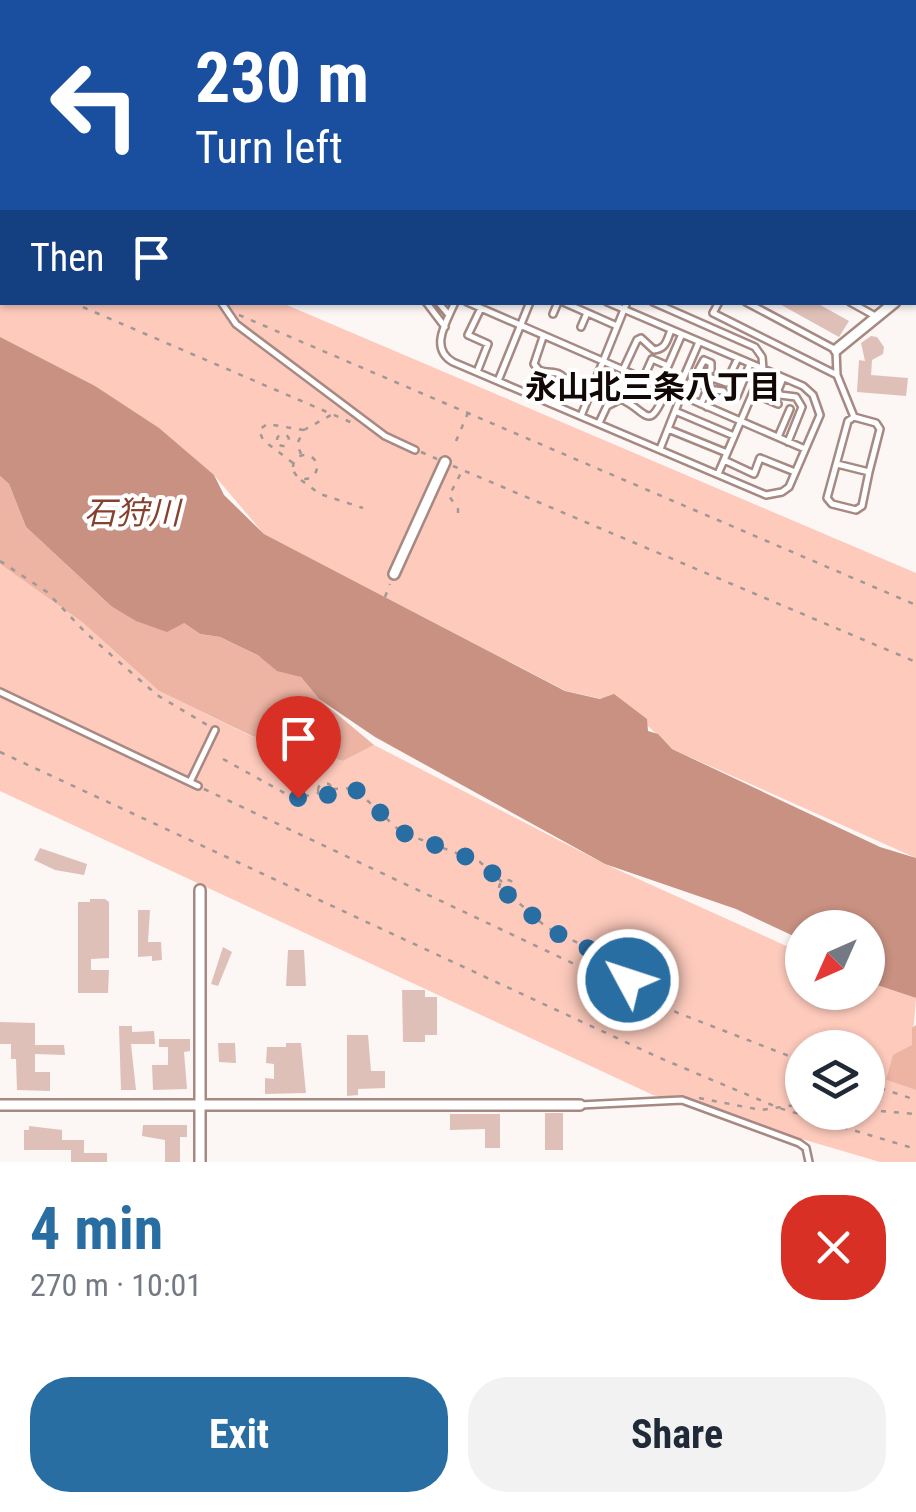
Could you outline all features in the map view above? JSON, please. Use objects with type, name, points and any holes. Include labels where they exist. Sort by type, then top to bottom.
[{"type":"street","points":[[836,350],[892,305]]},
{"type":"street","points":[[394,574],[445,462]]},
{"type":"street","points":[[200,890],[200,1162]]},
{"type":"street","points":[[0,1105],[580,1105]]},
{"type":"lane","points":[[428,305],[445,326]]},
{"type":"lane","points":[[440,305],[449,316]]},
{"type":"lane","points":[[453,305],[439,340],[446,358],[476,372],[766,495],[789,487],[820,415],[814,395],[803,386],[671,330],[625,306],[581,416]]},
{"type":"lane","points":[[474,305],[805,450]]},
{"type":"lane","points":[[498,381],[529,305]]},
{"type":"lane","points":[[554,314],[559,305]]},
{"type":"lane","points":[[569,305],[618,326]]},
{"type":"lane","points":[[660,305],[755,347],[762,357],[763,369],[718,474]]},
{"type":"lane","points":[[718,305],[714,313],[837,375]]},
{"type":"lane","points":[[754,305],[836,350],[837,375],[854,417]]},
{"type":"lane","points":[[855,305],[877,317]]},
{"type":"lane","points":[[223,306],[232,320],[385,436],[415,450]]},
{"type":"lane","points":[[476,372],[488,344],[468,335],[481,308]]},
{"type":"lane","points":[[581,327],[587,312]]},
{"type":"lane","points":[[623,370],[637,340],[641,338],[654,350],[660,349],[671,330]]},
{"type":"lane","points":[[643,379],[652,358],[668,366],[682,334]]},
{"type":"lane","points":[[543,336],[534,364],[539,370],[559,372],[564,377],[567,383],[557,406]]},
{"type":"lane","points":[[660,449],[699,342]]},
{"type":"lane","points":[[762,357],[774,343]]},
{"type":"lane","points":[[691,400],[698,385],[705,384],[703,373],[711,370],[708,360],[714,348]]},
{"type":"lane","points":[[704,405],[712,378],[726,384],[738,358]]},
{"type":"lane","points":[[704,405],[714,390],[723,391],[729,398],[736,396],[750,364]]},
{"type":"lane","points":[[783,378],[780,395],[796,397],[802,407],[788,442]]},
{"type":"lane","points":[[599,423],[607,406],[621,399],[643,416],[651,416],[658,411],[667,389]]},
{"type":"lane","points":[[752,393],[767,403],[778,404]]},
{"type":"lane","points":[[778,438],[790,409]]},
{"type":"lane","points":[[675,411],[734,436]]},
{"type":"lane","points":[[777,416],[786,420]]},
{"type":"lane","points":[[854,417],[876,423],[880,429],[862,506],[856,510],[832,504],[828,498],[848,421],[854,417]]},
{"type":"lane","points":[[668,429],[754,474],[760,458],[796,472]]},
{"type":"lane","points":[[837,464],[869,472]]},
{"type":"lane","points":[[0,692],[198,786]]},
{"type":"lane","points":[[190,782],[215,730]]},
{"type":"lane","points":[[580,1105],[682,1100],[799,1143],[806,1148],[809,1162]]},
{"type":"path","points":[[78,305],[368,429]]},
{"type":"path","points":[[223,306],[916,605]]},
{"type":"path","points":[[456,441],[468,412]]},
{"type":"path","points":[[332,414],[304,430],[284,431],[267,424],[260,430],[264,440],[293,464],[298,478],[320,494],[364,508]]},
{"type":"path","points":[[302,455],[298,444],[304,430]]},
{"type":"path","points":[[275,448],[286,446],[289,441],[284,431]]},
{"type":"path","points":[[280,445],[278,438],[284,431]]},
{"type":"path","points":[[415,450],[916,662]]},
{"type":"path","points":[[293,464],[302,455]]},
{"type":"path","points":[[298,478],[310,478],[317,469],[313,458],[302,455]]},
{"type":"path","points":[[458,513],[450,496],[462,470]]},
{"type":"path","points":[[0,561],[47,592],[157,694],[215,730]]},
{"type":"path","points":[[385,596],[394,574]]},
{"type":"path","points":[[0,752],[660,1058],[779,1108],[916,1149]]},
{"type":"path","points":[[223,759],[298,798],[318,793],[326,797],[333,789],[354,788],[401,832],[480,862],[502,882]]},
{"type":"path","points":[[318,793],[323,783],[333,789]]},
{"type":"path","points":[[198,786],[678,1012],[785,1054]]},
{"type":"path","points":[[502,882],[509,880],[514,884],[510,895]]},
{"type":"path","points":[[502,882],[500,891],[510,895],[546,928],[620,964],[628,974],[628,989]]},
{"type":"path","points":[[885,1090],[916,1100]]},
{"type":"path","points":[[682,1100],[702,1098],[754,1109],[785,1107]]},
{"type":"path","points":[[885,1111],[916,1114]]},
{"type":"shaded area","points":[[0,305],[287,305],[916,573],[916,858],[672,749],[625,704],[566,691],[264,534],[214,475],[0,342]]},
{"type":"shaded area","points":[[0,476],[9,484],[26,527],[111,606],[184,623],[200,634],[220,637],[301,677],[319,699],[374,745],[343,761],[252,736],[159,691],[82,622],[0,564]]},
{"type":"shaded area","points":[[0,564],[82,622],[159,691],[251,736],[343,761],[374,745],[605,864],[785,945],[785,1010],[885,1010],[885,988],[916,998],[912,1045],[886,1080],[916,1090],[916,1162],[880,1162],[653,1095],[0,791]]},
{"type":"shaded area","points":[[916,1025],[916,1090],[886,1080],[893,1055],[912,1045],[912,1028]]},
{"type":"water","name":"石狩川","points":[[0,337],[95,386],[159,428],[214,475],[224,495],[264,534],[565,691],[600,699],[614,694],[647,719],[648,731],[658,734],[672,749],[880,847],[916,858],[916,998],[885,988],[885,910],[785,910],[785,932],[736,909],[605,864],[375,737],[319,699],[301,677],[277,671],[259,656],[220,637],[200,634],[184,623],[167,632],[136,621],[111,606],[26,527],[9,484],[0,476]]},
{"type":"building","points":[[781,305],[820,305],[849,321],[839,337]]},
{"type":"building","points":[[871,336],[877,337],[884,347],[883,354],[872,360],[871,375],[908,378],[906,396],[857,392],[859,360],[865,361],[861,343]]},
{"type":"building","points":[[40,848],[87,864],[84,875],[55,870],[34,860]]},
{"type":"building","points":[[78,902],[109,902],[109,958],[91,959],[91,970],[109,970],[108,993],[78,993]]},
{"type":"building","points":[[138,910],[150,910],[148,942],[161,942],[162,960],[138,957]]},
{"type":"building","points":[[223,947],[232,952],[218,986],[211,984]]},
{"type":"building","points":[[288,950],[304,950],[306,986],[286,986]]},
{"type":"building","points":[[402,990],[425,990],[425,997],[437,997],[437,1035],[425,1035],[425,1042],[403,1042]]},
{"type":"building","points":[[0,1022],[35,1023],[35,1045],[64,1045],[65,1055],[35,1054],[35,1072],[50,1072],[50,1091],[17,1090],[16,1059],[11,1059],[11,1044],[0,1044]]},
{"type":"building","points":[[119,1026],[132,1026],[132,1032],[154,1031],[155,1044],[131,1044],[136,1090],[121,1090]]},
{"type":"building","points":[[347,1035],[368,1035],[371,1071],[385,1071],[385,1088],[358,1089],[358,1095],[347,1096]]},
{"type":"building","points":[[159,1039],[190,1039],[190,1051],[184,1052],[187,1089],[153,1090],[152,1065],[168,1065],[168,1047],[159,1047]]},
{"type":"building","points":[[218,1043],[235,1043],[236,1063],[219,1062]]},
{"type":"building","points":[[286,1043],[301,1043],[306,1093],[265,1094],[265,1078],[274,1079],[274,1064],[266,1063],[267,1047],[286,1047]]},
{"type":"building","points":[[545,1113],[563,1113],[563,1150],[545,1150]]},
{"type":"building","points":[[450,1114],[500,1114],[500,1148],[485,1148],[485,1129],[450,1130]]},
{"type":"building","points":[[143,1125],[187,1125],[187,1137],[180,1137],[180,1162],[165,1162],[165,1140],[142,1136]]},
{"type":"building","points":[[29,1126],[62,1130],[62,1140],[84,1140],[84,1153],[107,1153],[107,1162],[71,1162],[71,1150],[24,1150],[24,1130],[29,1130]]},
{"type":"district","name":"永山北三条八丁目","points":[[653,387]]},
{"type":"route","points":[[298,798],[318,793],[326,797],[333,789],[354,788],[401,832],[480,862],[502,882],[502,894],[510,895],[546,928],[620,964],[626,969],[628,980]]}]
